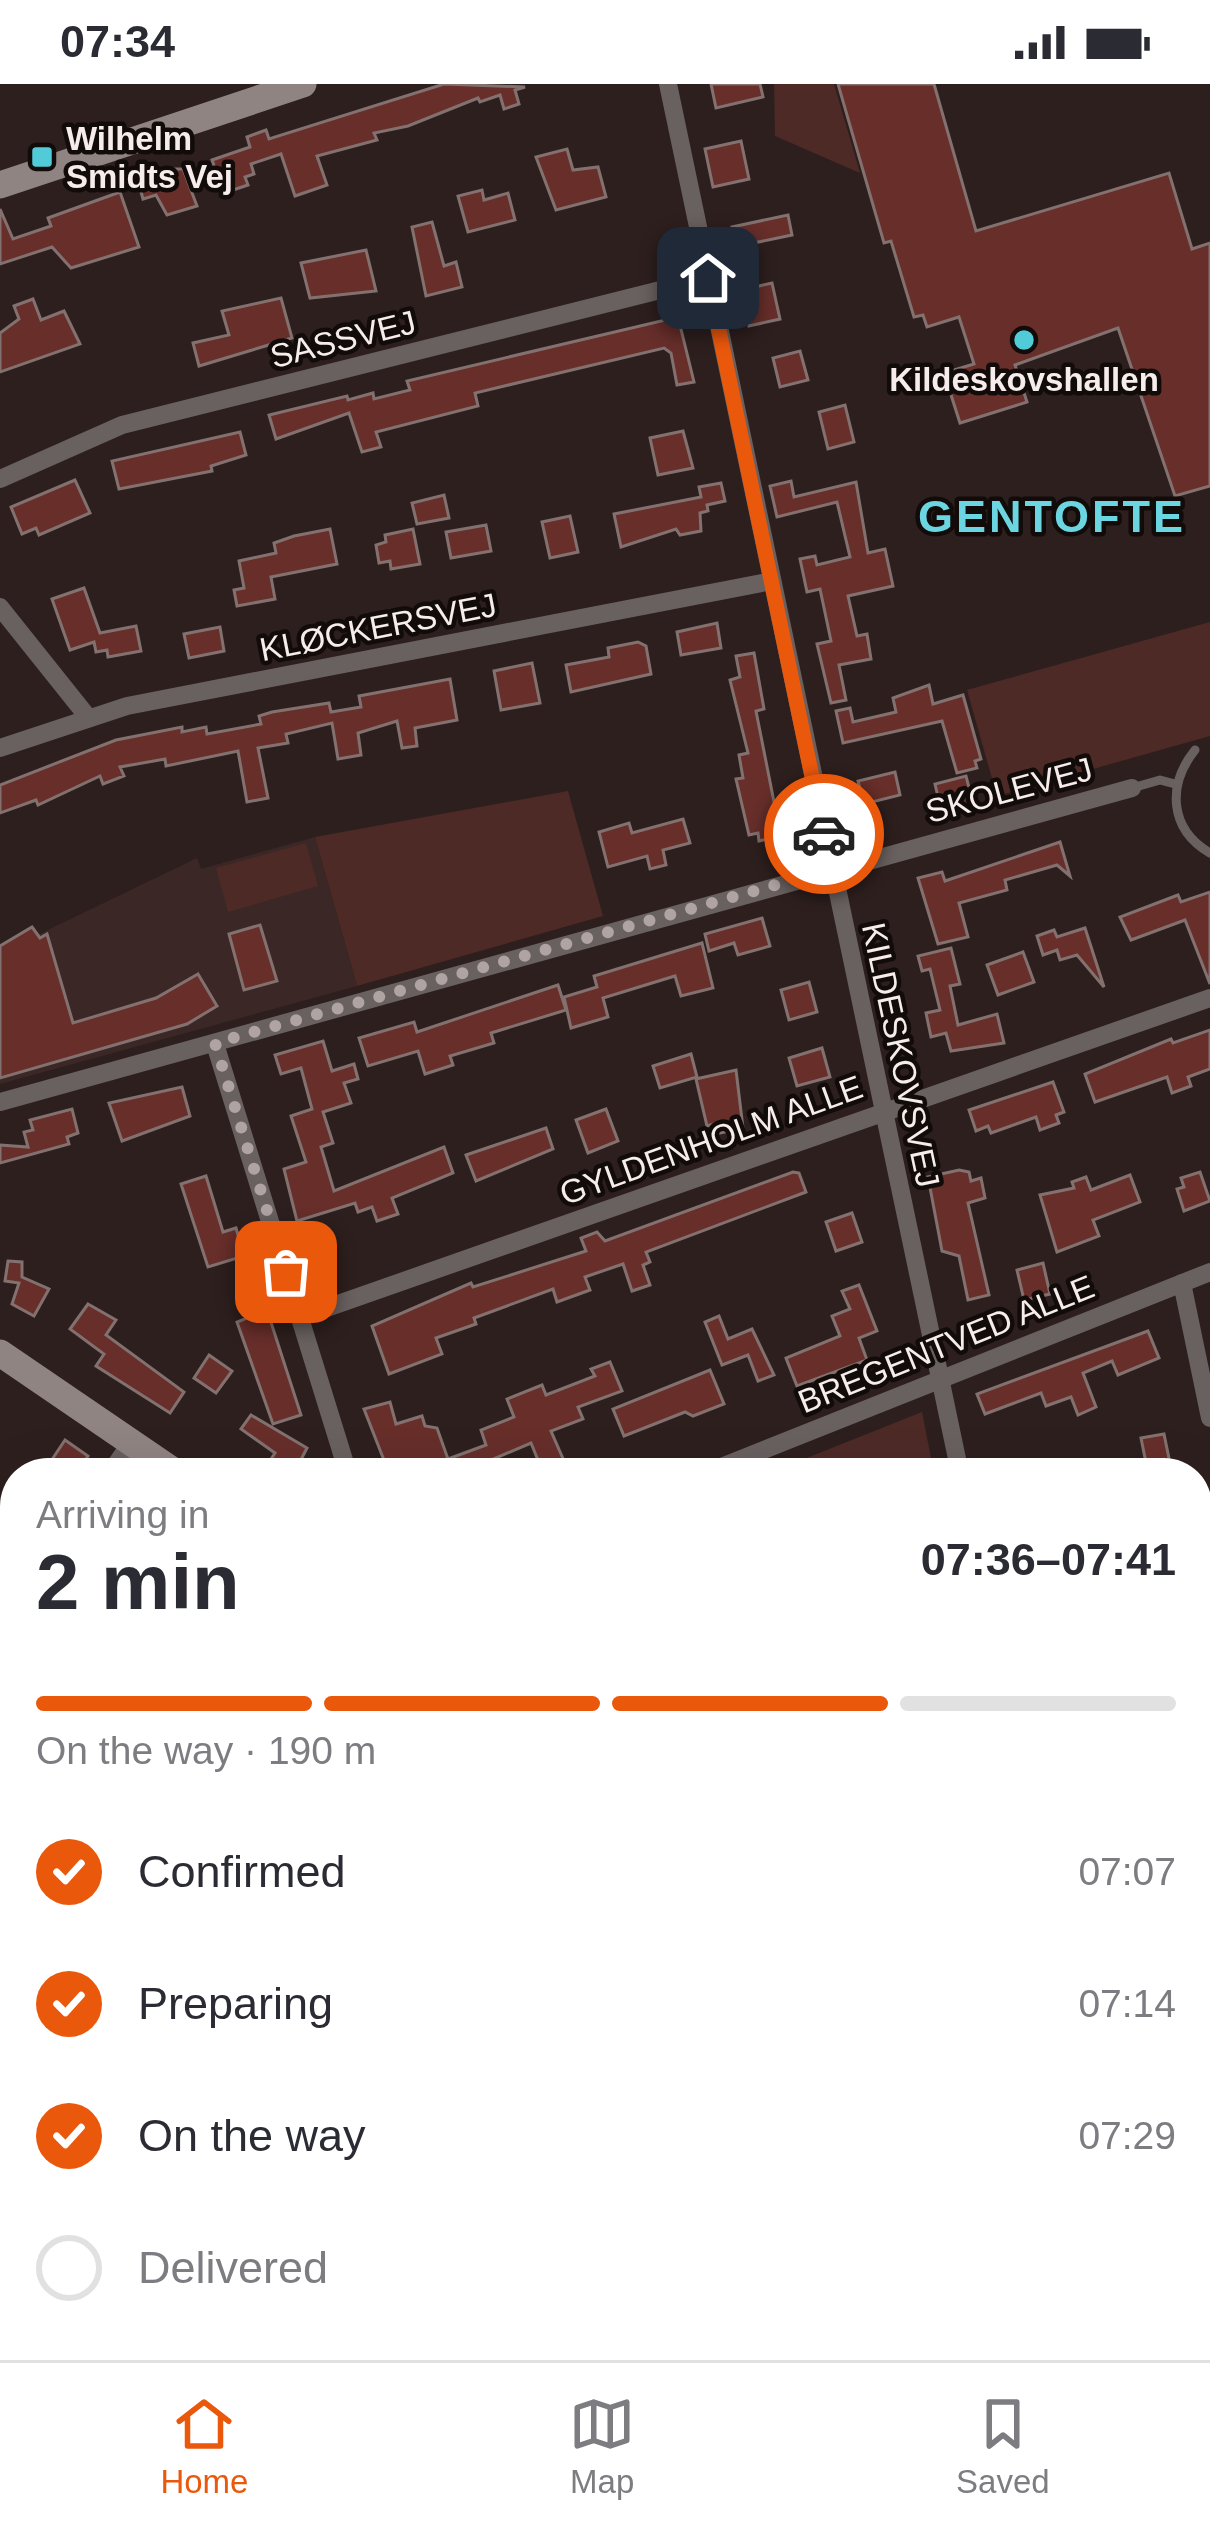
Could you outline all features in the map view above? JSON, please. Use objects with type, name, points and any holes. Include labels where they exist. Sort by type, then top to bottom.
[{"type":"street","points":[[0,185],[303,84]]},
{"type":"street","name":"KILDESKOVSVEJ","points":[[668,84],[957,1458]]},
{"type":"street","name":"SASSVEJ","points":[[0,478],[122,425],[708,278]]},
{"type":"street","name":"KLØCKERSVEJ","points":[[0,748],[88,716],[772,581]]},
{"type":"street","points":[[0,607],[88,716]]},
{"type":"street","name":"SKOLEVEJ","points":[[0,1102],[1132,788]]},
{"type":"street","name":"GYLDENHOLM ALLE","points":[[301,1317],[1210,998]]},
{"type":"street","points":[[215,1043],[343,1458]]},
{"type":"street","name":"BREGENTVED ALLE","points":[[742,1458],[1210,1272]]},
{"type":"street","points":[[1182,1283],[1210,1418]]},
{"type":"street","points":[[0,1353],[154,1458]]},
{"type":"street","points":[[120,1458],[131,1443]]},
{"type":"lane","points":[[1195,750],[1175,784],[1182,826],[1210,853]]},
{"type":"lane","points":[[1132,788],[1160,780],[1175,784]]},
{"type":"shaded area","points":[[774,84],[834,84],[860,173],[775,136]]},
{"type":"shaded area","points":[[1210,622],[1210,736],[997,796],[967,690]]},
{"type":"shaded area","points":[[568,791],[603,916],[357,986],[315,837]]},
{"type":"shaded area","points":[[315,837],[357,986],[0,1084],[0,953],[197,858],[201,869]]},
{"type":"shaded area","points":[[306,843],[318,886],[228,912],[216,868]]},
{"type":"shaded area","points":[[922,1412],[931,1458],[807,1458]]},
{"type":"building","points":[[444,84],[525,87],[515,90],[519,104],[504,109],[500,95],[480,102],[478,98],[408,126],[374,133],[377,140],[317,156],[327,185],[295,196],[281,154],[251,164],[254,174],[245,177],[248,185],[233,190],[231,182],[221,185],[212,160],[250,147],[247,137],[266,130],[269,139]]},
{"type":"building","points":[[711,84],[760,84],[763,97],[716,108]]},
{"type":"building","name":"Kildeskovshallen","points":[[838,84],[934,84],[976,231],[1169,173],[1192,249],[1210,243],[1210,486],[1175,496],[1118,328],[1015,365],[1027,402],[960,423],[944,373],[974,364],[959,317],[927,327],[923,315],[914,317],[891,241],[884,243]]},
{"type":"building","points":[[741,141],[749,179],[713,187],[705,149]]},
{"type":"building","points":[[567,149],[573,170],[598,167],[606,197],[556,210],[536,157]]},
{"type":"building","points":[[183,169],[197,206],[167,215],[156,195],[143,199],[138,181]]},
{"type":"building","points":[[482,190],[484,200],[508,193],[515,220],[468,232],[458,196]]},
{"type":"building","points":[[120,192],[139,247],[71,268],[52,247],[0,264],[0,209],[13,239],[51,226],[48,218]]},
{"type":"building","points":[[788,215],[792,235],[749,244],[752,257],[737,260],[732,227]]},
{"type":"building","points":[[432,222],[444,266],[456,262],[462,287],[426,296],[412,227]]},
{"type":"building","points":[[366,250],[376,291],[310,298],[301,263]]},
{"type":"building","points":[[772,283],[780,319],[749,326],[742,290]]},
{"type":"building","points":[[281,298],[292,338],[199,366],[193,343],[229,335],[222,311]]},
{"type":"building","points":[[33,299],[41,320],[64,311],[80,344],[0,372],[0,333],[19,319],[14,306]]},
{"type":"building","points":[[678,317],[694,382],[677,385],[671,353],[664,348],[475,393],[478,406],[376,432],[381,447],[362,452],[349,413],[276,439],[269,415],[347,396],[348,400],[373,393],[374,399],[410,390],[407,381]]},
{"type":"building","points":[[800,351],[808,380],[780,387],[773,358]]},
{"type":"building","points":[[845,405],[854,442],[828,449],[819,412]]},
{"type":"building","points":[[683,431],[693,468],[658,475],[650,438]]},
{"type":"building","points":[[240,432],[246,455],[211,466],[212,471],[119,489],[112,461]]},
{"type":"building","points":[[75,480],[90,513],[39,535],[36,528],[22,534],[11,507]]},
{"type":"building","points":[[791,481],[794,497],[856,482],[868,553],[885,549],[893,586],[848,596],[857,636],[867,634],[871,659],[839,665],[846,700],[831,703],[817,644],[831,641],[820,589],[807,592],[800,559],[815,556],[817,565],[850,557],[837,502],[777,517],[770,486]]},
{"type":"building","points":[[721,483],[725,501],[707,505],[708,511],[700,513],[701,531],[680,535],[676,529],[621,547],[614,514],[701,497],[699,487]]},
{"type":"building","points":[[444,495],[449,518],[417,524],[412,503]]},
{"type":"building","points":[[570,516],[578,552],[550,558],[542,522]]},
{"type":"building","points":[[486,525],[491,551],[451,558],[446,532]]},
{"type":"building","points":[[330,529],[337,564],[271,577],[275,599],[237,606],[234,590],[244,588],[239,561],[276,553],[274,543]]},
{"type":"building","points":[[413,529],[420,564],[391,569],[390,561],[379,563],[376,545],[386,542],[385,535]]},
{"type":"building","points":[[84,588],[100,633],[136,626],[141,651],[108,657],[107,650],[96,652],[94,642],[70,650],[52,599]]},
{"type":"building","points":[[717,623],[721,648],[681,655],[677,632]]},
{"type":"building","points":[[220,627],[224,651],[189,658],[184,634]]},
{"type":"building","points":[[638,642],[646,646],[651,674],[571,692],[566,665],[609,657],[608,648]]},
{"type":"building","points":[[754,653],[764,709],[756,711],[775,807],[780,806],[786,835],[759,841],[758,833],[749,835],[736,779],[743,778],[739,755],[748,753],[730,680],[740,677],[736,656]]},
{"type":"building","points":[[532,663],[540,703],[501,710],[494,671]]},
{"type":"building","points":[[450,679],[457,720],[415,728],[417,746],[402,748],[397,721],[358,733],[361,755],[338,759],[332,723],[286,734],[288,743],[258,748],[268,798],[247,802],[238,751],[166,766],[165,759],[120,767],[124,776],[103,784],[100,776],[38,805],[36,800],[0,813],[0,785],[116,740],[182,727],[182,732],[206,727],[207,734],[261,724],[259,716],[272,712],[329,703],[331,712],[361,707],[359,696]]},
{"type":"building","points":[[929,685],[933,704],[963,695],[981,759],[975,761],[977,768],[957,773],[942,721],[843,743],[836,711],[850,708],[853,722],[896,712],[893,698]]},
{"type":"building","points":[[895,772],[900,795],[864,804],[858,781]]},
{"type":"building","points":[[966,776],[974,807],[955,812],[951,798],[939,801],[935,784]]},
{"type":"building","points":[[683,819],[690,843],[663,850],[666,865],[650,869],[647,856],[608,867],[599,832],[629,823],[632,833]]},
{"type":"building","points":[[1060,842],[1070,876],[1057,865],[1005,880],[1007,890],[959,903],[968,937],[938,944],[918,878],[942,872],[945,881]]},
{"type":"building","points":[[1210,892],[1210,984],[1185,920],[1131,940],[1120,917],[1178,895],[1181,902]]},
{"type":"building","points":[[762,918],[770,946],[738,955],[734,943],[709,951],[705,934]]},
{"type":"building","points":[[260,925],[277,981],[244,990],[229,934]]},
{"type":"building","points":[[32,927],[40,938],[47,934],[73,1023],[156,998],[198,974],[217,1006],[187,1024],[0,1078],[0,946]]},
{"type":"building","points":[[1085,928],[1104,987],[1077,955],[1060,960],[1057,950],[1043,955],[1037,936],[1054,930],[1057,937]]},
{"type":"building","points":[[702,943],[713,988],[681,996],[675,976],[603,998],[608,1017],[571,1028],[564,997],[597,987],[594,976]]},
{"type":"building","points":[[951,948],[960,984],[950,986],[958,1025],[997,1014],[1004,1043],[951,1051],[946,1033],[931,1037],[926,1013],[940,1010],[930,969],[922,971],[918,956]]},
{"type":"building","points":[[1023,952],[1034,982],[998,995],[987,965]]},
{"type":"building","points":[[809,982],[817,1012],[789,1020],[781,990]]},
{"type":"building","points":[[558,985],[566,1010],[491,1033],[494,1043],[450,1056],[453,1065],[425,1074],[418,1051],[368,1066],[359,1038],[414,1022],[417,1032]]},
{"type":"building","points":[[1210,1030],[1210,1069],[1188,1077],[1191,1086],[1172,1093],[1167,1077],[1095,1102],[1085,1074],[1171,1039],[1173,1043]]},
{"type":"building","points":[[323,1041],[332,1071],[354,1064],[358,1079],[344,1083],[351,1103],[323,1112],[333,1143],[321,1147],[334,1191],[444,1147],[453,1173],[392,1198],[398,1214],[377,1221],[372,1207],[358,1212],[355,1203],[297,1221],[284,1169],[306,1162],[291,1116],[312,1109],[301,1068],[281,1074],[275,1055]]},
{"type":"building","points":[[822,1048],[830,1077],[797,1086],[789,1058]]},
{"type":"building","points":[[691,1054],[697,1077],[660,1088],[653,1066]]},
{"type":"building","points":[[736,1070],[743,1128],[720,1133],[717,1123],[707,1126],[696,1079]]},
{"type":"building","points":[[1053,1082],[1064,1112],[1056,1115],[1059,1123],[1040,1130],[1036,1117],[991,1133],[988,1126],[976,1131],[969,1110]]},
{"type":"building","points":[[182,1087],[190,1116],[122,1141],[109,1103]]},
{"type":"building","points":[[72,1109],[78,1133],[67,1137],[69,1144],[0,1163],[0,1145],[28,1147],[24,1132],[33,1130],[30,1120]]},
{"type":"building","points":[[606,1109],[618,1141],[588,1153],[576,1120]]},
{"type":"building","points":[[546,1128],[553,1149],[476,1181],[466,1155]]},
{"type":"building","points":[[969,1172],[971,1181],[981,1178],[985,1198],[968,1203],[989,1295],[968,1300],[959,1256],[942,1251],[928,1177]]},
{"type":"building","points":[[1200,1172],[1210,1201],[1184,1211],[1177,1189],[1184,1187],[1181,1178]]},
{"type":"building","points":[[799,1173],[806,1192],[646,1252],[650,1262],[643,1265],[650,1285],[632,1291],[623,1264],[585,1277],[590,1290],[557,1302],[553,1289],[474,1318],[476,1324],[436,1338],[442,1354],[389,1374],[372,1326],[471,1283],[473,1287],[586,1251],[581,1238],[597,1232],[605,1241]]},
{"type":"building","points":[[1130,1175],[1140,1202],[1093,1220],[1099,1236],[1057,1252],[1040,1195],[1074,1188],[1072,1182],[1086,1177],[1091,1190]]},
{"type":"building","points":[[206,1176],[223,1232],[236,1228],[244,1256],[208,1267],[181,1184]]},
{"type":"building","points":[[852,1213],[862,1242],[836,1251],[826,1222]]},
{"type":"building","points":[[8,1261],[22,1262],[22,1277],[49,1289],[34,1316],[12,1304],[19,1283],[5,1281]]},
{"type":"building","points":[[1043,1263],[1050,1294],[1024,1300],[1017,1270]]},
{"type":"building","points":[[859,1285],[877,1331],[859,1338],[867,1360],[797,1386],[786,1358],[840,1336],[832,1316],[850,1309],[842,1291]]},
{"type":"building","points":[[88,1304],[116,1320],[106,1335],[184,1392],[170,1413],[96,1366],[104,1354],[70,1329]]},
{"type":"building","points":[[267,1310],[301,1415],[273,1424],[237,1322]]},
{"type":"building","points":[[719,1316],[728,1339],[752,1329],[774,1375],[758,1381],[748,1355],[722,1365],[705,1322]]},
{"type":"building","points":[[1148,1331],[1159,1358],[1118,1375],[1112,1361],[1083,1373],[1096,1407],[1078,1415],[1071,1397],[1046,1406],[1041,1393],[985,1414],[977,1394]]},
{"type":"building","points":[[209,1355],[232,1371],[216,1393],[194,1378]]},
{"type":"building","points":[[610,1362],[622,1391],[578,1407],[583,1419],[551,1431],[563,1458],[537,1458],[531,1443],[496,1458],[451,1458],[486,1445],[481,1430],[514,1417],[507,1399],[542,1385],[546,1395],[595,1376],[591,1369]]},
{"type":"building","points":[[710,1370],[724,1404],[693,1416],[685,1412],[624,1436],[613,1409]]},
{"type":"building","points":[[390,1402],[396,1424],[422,1416],[425,1426],[437,1428],[448,1458],[383,1458],[364,1409]]},
{"type":"building","points":[[251,1415],[307,1448],[302,1458],[272,1458],[275,1453],[241,1429]]},
{"type":"building","points":[[1164,1434],[1169,1458],[1145,1458],[1141,1438]]},
{"type":"building","points":[[65,1440],[88,1456],[87,1458],[53,1458]]},
{"type":"way so far","points":[[286,1272],[215,1043],[832,869],[824,834]]},
{"type":"place","name":"Wilhelm Smidts Vej","points":[[42,157]]},
{"type":"place","name":"Kildeskovshallen","points":[[1024,340]]},
{"type":"district","name":"GENTOFTE","points":[[1052,516]]},
{"type":"route","points":[[708,278],[824,834]]}]
